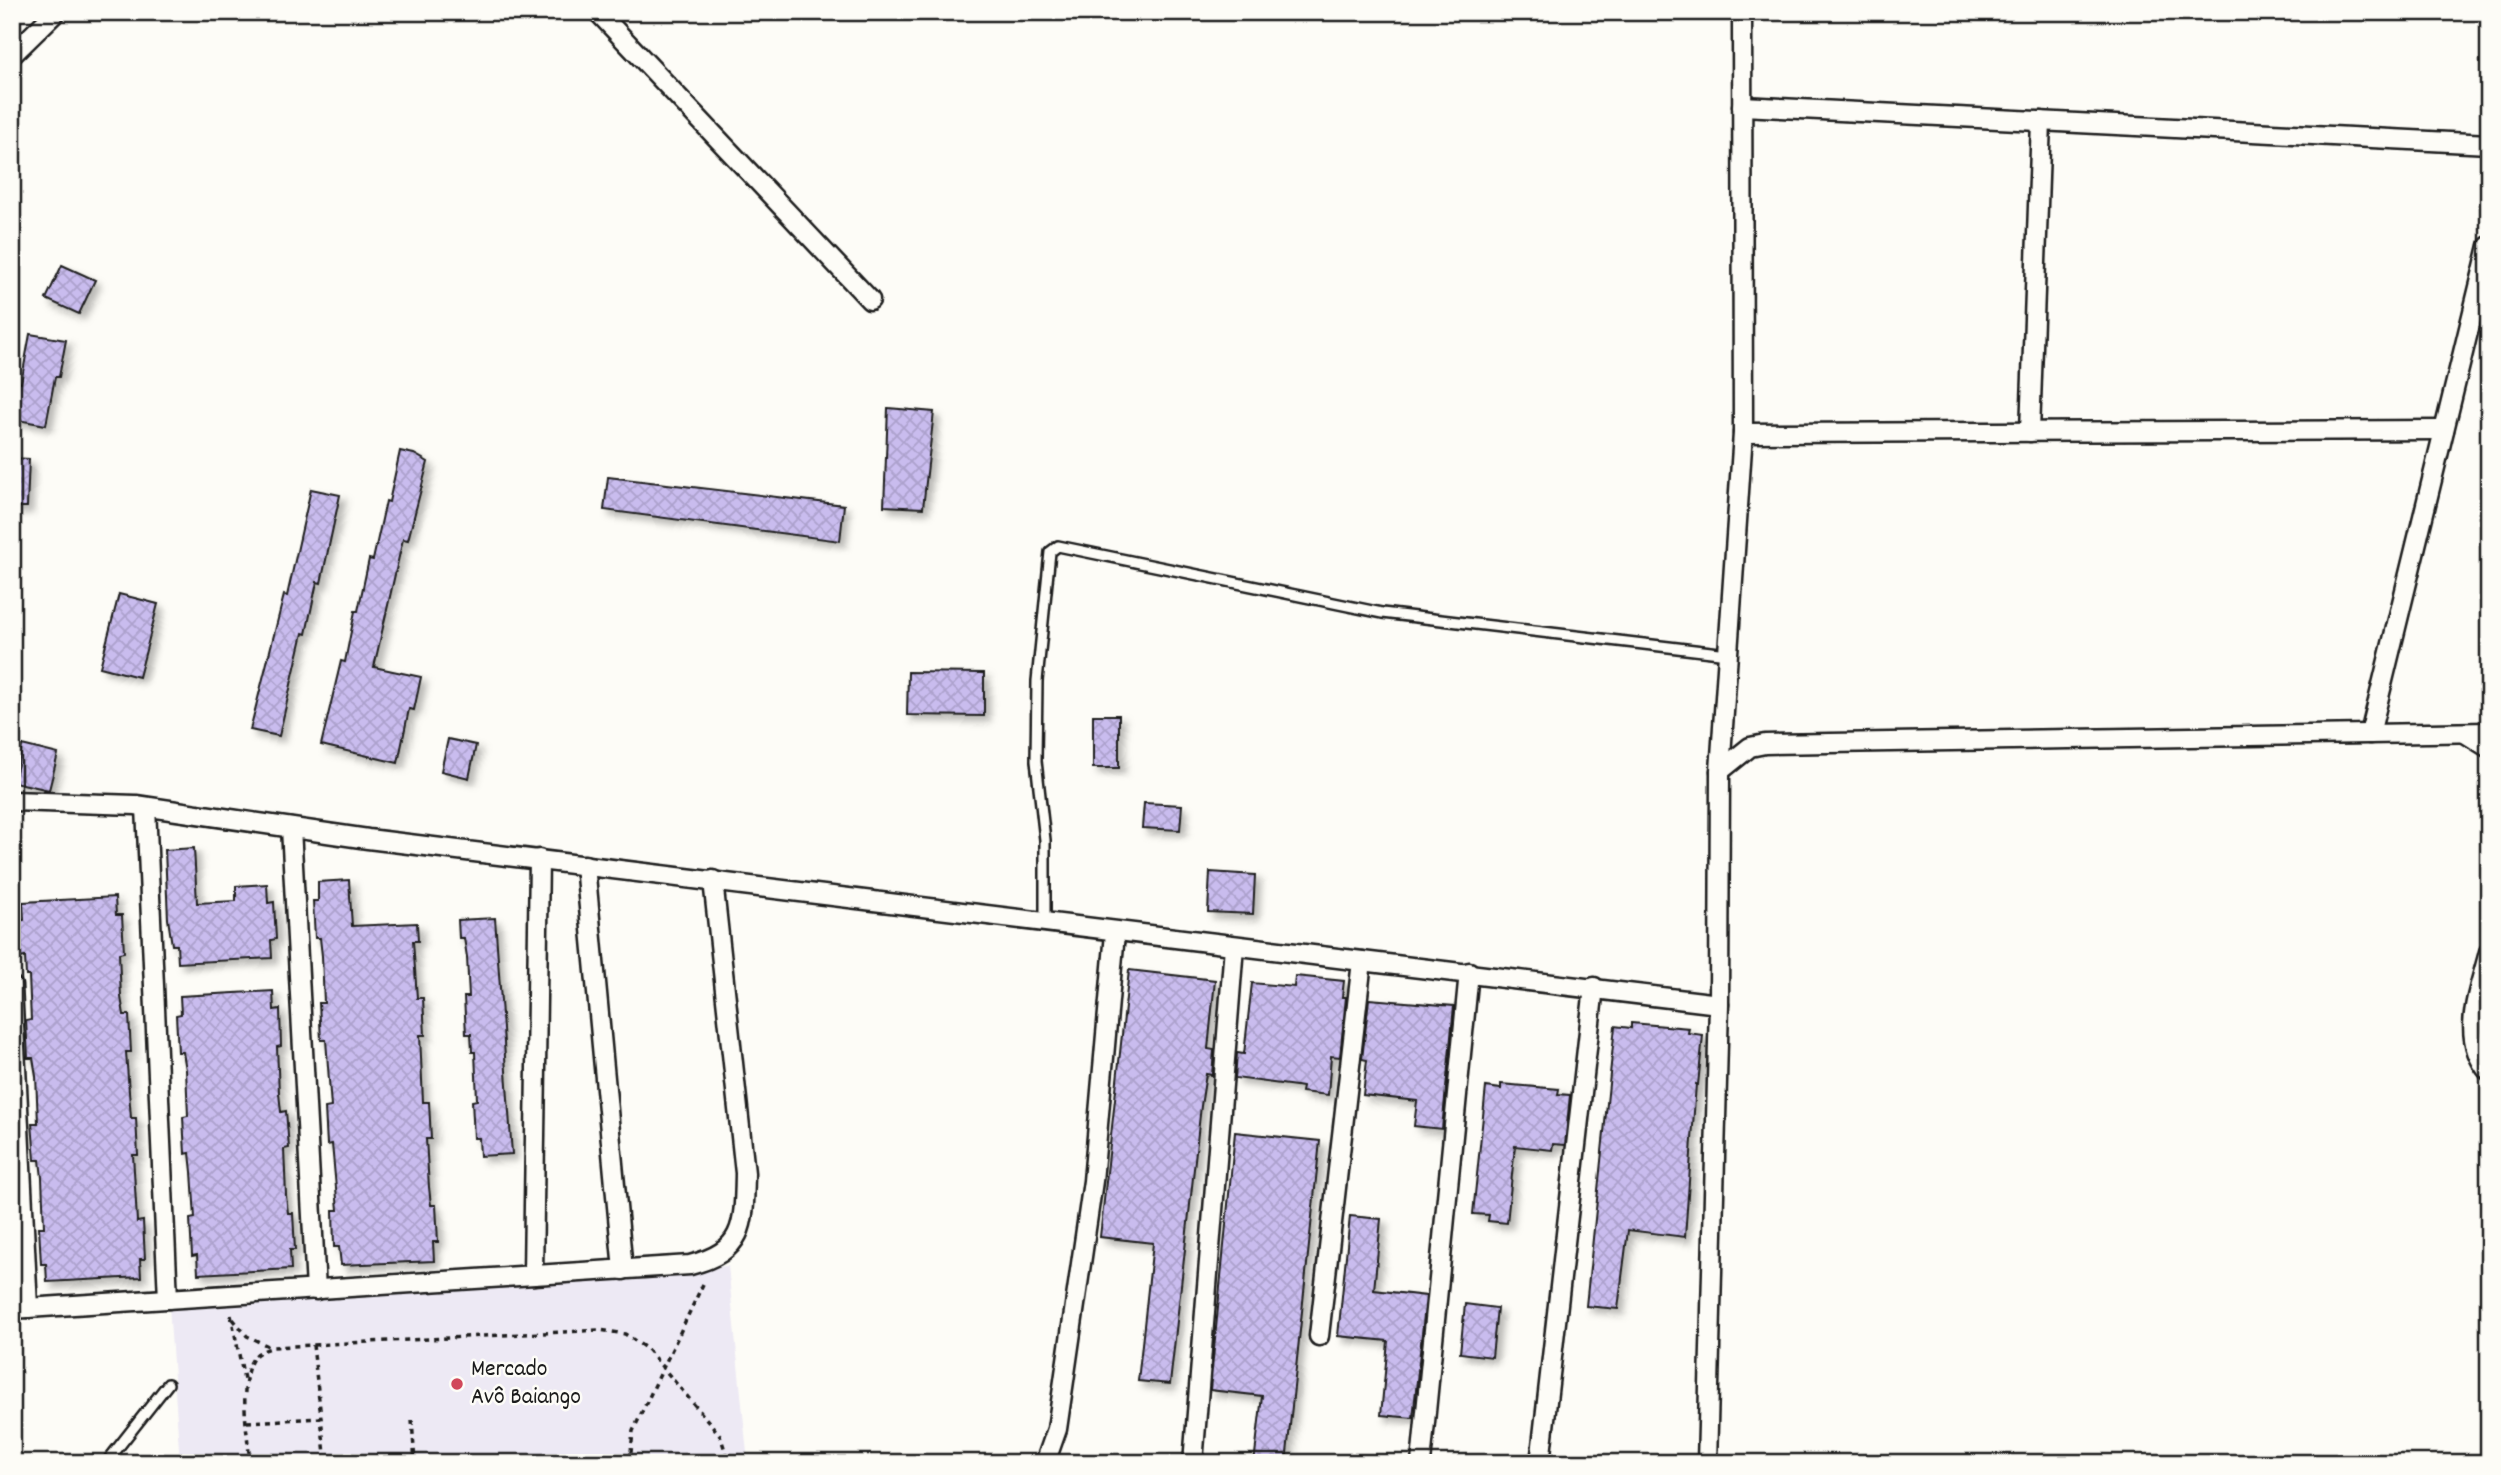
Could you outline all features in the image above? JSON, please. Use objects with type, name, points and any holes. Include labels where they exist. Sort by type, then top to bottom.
[{"type":"street","points":[[12,55],[56,12]]},
{"type":"street","points":[[598,12],[870,300]]},
{"type":"street","points":[[1707,1463],[1719,1004],[1720,771],[1743,433],[1742,12]]},
{"type":"street","points":[[1742,106],[2489,144]]},
{"type":"street","points":[[2030,432],[2041,121]]},
{"type":"street","points":[[2370,734],[2489,246]]},
{"type":"street","points":[[1743,433],[2444,430]]},
{"type":"street","points":[[1720,771],[1751,747],[1765,744],[2489,732]]},
{"type":"street","points":[[2465,733],[2489,748]]},
{"type":"street","points":[[12,801],[146,807],[290,828],[1045,921],[1115,933],[1469,972],[1719,1004]]},
{"type":"street","points":[[146,807],[168,1299]]},
{"type":"street","points":[[290,828],[316,1290]]},
{"type":"street","points":[[533,1275],[539,859]]},
{"type":"street","points":[[585,865],[623,1270]]},
{"type":"street","points":[[12,986],[20,1308],[690,1265],[715,1259],[737,1239],[745,1206],[745,1173],[713,880]]},
{"type":"street","points":[[1045,1463],[1057,1429],[1093,1181],[1115,933]]},
{"type":"street","points":[[1193,1463],[1234,946]]},
{"type":"street","points":[[2489,952],[2472,1030],[2472,1041],[2489,1072]]},
{"type":"street","points":[[1319,1336],[1362,961]]},
{"type":"street","points":[[1421,1463],[1469,972]]},
{"type":"street","points":[[1539,1463],[1594,987]]},
{"type":"lane","points":[[1045,921],[1045,840],[1036,761],[1037,681],[1050,552],[1058,546],[1382,613],[1728,654]]},
{"type":"lane","points":[[106,1463],[168,1384]]},
{"type":"path","points":[[630,1463],[633,1431],[715,1259]]},
{"type":"path","points":[[250,1463],[245,1381],[231,1314],[237,1326],[247,1336],[272,1347]]},
{"type":"path","points":[[245,1381],[248,1366],[258,1354],[272,1347],[600,1330],[625,1334],[647,1349],[720,1435],[729,1463]]},
{"type":"path","points":[[313,1345],[326,1463]]},
{"type":"path","points":[[247,1422],[321,1418]]},
{"type":"path","points":[[412,1420],[415,1463]]},
{"type":"shaded area","name":"Mercado Avô Baiango","points":[[728,1266],[748,1463],[180,1463],[169,1306]]},
{"type":"building","points":[[62,265],[95,280],[79,314],[46,299]]},
{"type":"building","points":[[30,334],[66,340],[59,377],[55,377],[46,425],[12,419],[17,382],[21,383]]},
{"type":"building","points":[[888,408],[934,412],[923,508],[884,506]]},
{"type":"building","points":[[400,451],[414,454],[428,462],[408,540],[403,539],[374,667],[421,677],[414,710],[409,709],[398,763],[321,745],[341,661],[345,662],[369,559],[373,560],[386,501],[389,502]]},
{"type":"building","points":[[12,458],[29,459],[27,507],[12,507]]},
{"type":"building","points":[[608,477],[844,505],[840,541],[604,510]]},
{"type":"building","points":[[311,489],[340,495],[321,583],[317,582],[306,634],[303,633],[279,736],[250,730],[284,595],[287,596]]},
{"type":"building","points":[[119,594],[158,604],[139,677],[100,667]]},
{"type":"building","points":[[908,672],[984,673],[984,716],[907,715]]},
{"type":"building","points":[[1093,715],[1119,715],[1119,768],[1093,768]]},
{"type":"building","points":[[448,739],[476,745],[469,778],[441,771]]},
{"type":"building","points":[[22,745],[58,754],[49,790],[14,782]]},
{"type":"building","points":[[1144,803],[1182,805],[1180,830],[1142,828]]},
{"type":"building","points":[[194,848],[197,903],[236,901],[236,886],[267,884],[268,903],[274,902],[276,939],[271,940],[272,958],[178,963],[177,945],[172,945],[168,919],[165,850]]},
{"type":"building","points":[[1210,872],[1255,875],[1253,914],[1208,912]]},
{"type":"building","points":[[349,880],[352,926],[417,923],[418,941],[413,941],[417,998],[423,998],[425,1035],[420,1035],[423,1102],[429,1102],[431,1139],[426,1139],[429,1187],[431,1205],[436,1205],[438,1242],[433,1242],[434,1261],[341,1265],[339,1247],[334,1247],[333,1210],[338,1210],[332,1144],[327,1145],[325,1108],[331,1107],[326,1040],[321,1040],[319,1003],[324,1003],[322,956],[320,938],[315,938],[313,901],[318,901],[318,882]]},
{"type":"building","points":[[115,897],[116,915],[122,915],[124,952],[119,953],[121,997],[124,1015],[129,1015],[131,1052],[126,1052],[131,1118],[136,1118],[138,1155],[133,1155],[137,1222],[143,1221],[145,1259],[140,1259],[141,1277],[47,1282],[46,1264],[41,1264],[39,1227],[44,1227],[42,1178],[40,1160],[35,1160],[32,1123],[38,1123],[36,1076],[33,1058],[28,1058],[26,1021],[31,1020],[29,976],[26,976],[25,957],[20,958],[18,921],[24,920],[23,902]]},
{"type":"building","points":[[495,918],[512,1154],[480,1156],[479,1138],[474,1138],[472,1101],[477,1100],[475,1052],[472,1052],[471,1034],[466,1034],[464,997],[469,997],[467,957],[464,938],[459,938],[458,920]]},
{"type":"building","points":[[1129,970],[1215,980],[1208,1049],[1214,1050],[1212,1075],[1206,1074],[1201,1106],[1170,1384],[1138,1381],[1153,1243],[1100,1237]]},
{"type":"building","points":[[1295,976],[1344,981],[1342,997],[1346,997],[1340,1057],[1331,1056],[1328,1095],[1301,1092],[1302,1087],[1235,1078],[1237,1053],[1244,1054],[1252,983],[1294,987]]},
{"type":"building","points":[[273,991],[274,1010],[280,1009],[281,1046],[277,1047],[279,1093],[281,1112],[286,1111],[289,1148],[284,1149],[288,1213],[293,1213],[295,1250],[290,1250],[291,1269],[198,1274],[197,1255],[192,1256],[190,1219],[195,1218],[190,1153],[185,1154],[183,1117],[188,1116],[186,1070],[183,1052],[178,1052],[176,1015],[181,1014],[180,996]]},
{"type":"building","points":[[1369,999],[1454,1006],[1442,1129],[1414,1126],[1417,1101],[1363,1095],[1367,1060],[1362,1059]]},
{"type":"building","points":[[1631,1023],[1689,1028],[1688,1033],[1703,1035],[1698,1085],[1696,1084],[1685,1237],[1628,1230],[1618,1309],[1586,1306],[1615,1026],[1631,1028]]},
{"type":"building","points":[[1501,1084],[1559,1089],[1558,1094],[1570,1095],[1565,1145],[1553,1144],[1552,1150],[1515,1146],[1507,1223],[1488,1221],[1489,1215],[1473,1214],[1486,1087],[1501,1089]]},
{"type":"building","points":[[1235,1132],[1320,1141],[1286,1463],[1254,1463],[1262,1396],[1210,1390]]},
{"type":"building","points":[[1350,1216],[1381,1219],[1374,1290],[1426,1296],[1413,1418],[1381,1415],[1388,1341],[1338,1336]]},
{"type":"building","points":[[1465,1304],[1497,1308],[1492,1357],[1460,1353]]},
{"type":"place","name":"Mercado Avô Baiango","points":[[457,1384]]}]
